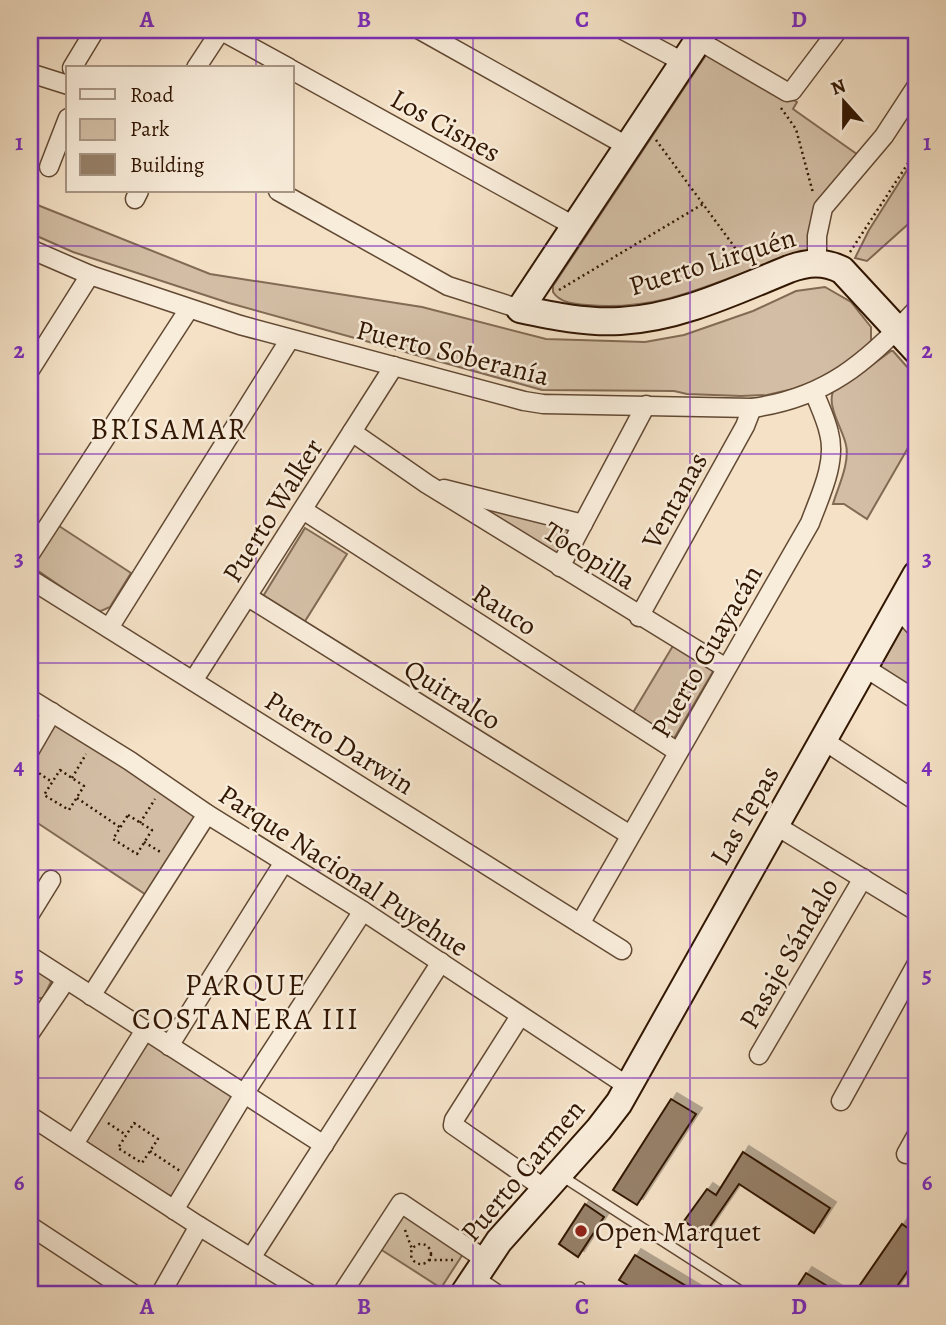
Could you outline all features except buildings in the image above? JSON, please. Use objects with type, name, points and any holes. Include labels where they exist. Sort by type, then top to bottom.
[{"type":"street","points":[[75,66],[95,30]]},
{"type":"street","points":[[197,66],[221,30]]},
{"type":"street","name":"Los Cisnes","points":[[221,30],[286,66]]},
{"type":"street","points":[[419,30],[627,146]]},
{"type":"street","points":[[623,30],[683,62]]},
{"type":"street","points":[[520,309],[702,35],[787,92],[792,91],[838,30]]},
{"type":"street","name":"Los Cisnes","points":[[294,71],[574,226]]},
{"type":"street","points":[[30,73],[66,78]]},
{"type":"street","name":"Puerto Lirquén","points":[[280,192],[448,286],[520,309],[578,320],[641,319],[685,309],[789,269],[817,263],[820,216],[828,202],[884,136],[916,87]]},
{"type":"street","points":[[49,167],[66,123]]},
{"type":"street","name":"Puerto Soberanía","points":[[30,249],[90,275],[188,309],[290,339],[543,404],[752,408],[786,401],[839,380],[861,364],[916,310]]},
{"type":"street","points":[[817,263],[842,270],[916,350]]},
{"type":"street","points":[[30,370],[90,275]]},
{"type":"street","points":[[30,554],[188,309]]},
{"type":"street","points":[[109,628],[290,339]]},
{"type":"street","name":"Puerto Walker","points":[[193,681],[394,366]]},
{"type":"street","name":"Puerto Guayacán","points":[[580,924],[810,523],[831,451],[830,434],[814,392]]},
{"type":"street","points":[[560,567],[646,405]]},
{"type":"street","name":"Ventanas","points":[[639,617],[746,426],[752,408]]},
{"type":"street","name":"Tocopilla","points":[[352,432],[427,484],[639,617],[726,668]]},
{"type":"street","name":"Tocopilla","points":[[427,484],[583,524]]},
{"type":"street","name":"Rauco","points":[[303,510],[678,752]]},
{"type":"street","name":"Las Tepas","points":[[629,1087],[643,1057],[916,575]]},
{"type":"street","name":"Puerto Darwin","points":[[30,579],[622,950]]},
{"type":"street","name":"Quitralco","points":[[248,597],[630,835]]},
{"type":"street","points":[[898,608],[916,628]]},
{"type":"street","points":[[864,667],[916,700]]},
{"type":"street","name":"Parque Nacional Puyehue","points":[[30,699],[363,911],[629,1087]]},
{"type":"street","points":[[30,750],[52,712]]},
{"type":"street","points":[[823,740],[916,801]]},
{"type":"street","points":[[91,996],[207,814]]},
{"type":"street","points":[[775,825],[916,911]]},
{"type":"street","points":[[169,1046],[284,862]]},
{"type":"street","name":"Pasaje Sándalo","points":[[759,1055],[863,878]]},
{"type":"street","points":[[30,914],[51,880]]},
{"type":"street","points":[[174,1210],[244,1094],[363,911]]},
{"type":"street","points":[[30,956],[324,1145]]},
{"type":"street","points":[[251,1258],[441,962]]},
{"type":"street","points":[[841,1101],[916,965]]},
{"type":"street","points":[[34,1026],[66,980]]},
{"type":"street","points":[[30,1002],[34,1026]]},
{"type":"street","points":[[520,1016],[453,1125],[552,1181]]},
{"type":"street","points":[[74,1144],[145,1030]]},
{"type":"street","name":"Puerto Carmen","points":[[472,1272],[599,1129],[629,1087]]},
{"type":"street","points":[[30,1116],[199,1227],[311,1295]]},
{"type":"street","points":[[906,1154],[916,1136]]},
{"type":"street","points":[[341,1295],[401,1203],[472,1272]]},
{"type":"street","points":[[30,1227],[135,1295]]},
{"type":"street","points":[[160,1295],[199,1227]]},
{"type":"lane","points":[[552,1181],[747,1295]]},
{"type":"lane","points":[[472,1272],[506,1295]]},
{"type":"path","points":[[763,78],[796,130],[820,216]]},
{"type":"path","points":[[656,140],[747,264]]},
{"type":"path","points":[[848,255],[916,151]]},
{"type":"path","points":[[559,290],[703,204]]},
{"type":"path","points":[[72,778],[95,739]]},
{"type":"path","points":[[30,767],[52,782]]},
{"type":"path","points":[[60,770],[72,778],[85,786],[69,810],[44,795],[60,770]]},
{"type":"path","points":[[140,823],[164,783]]},
{"type":"path","points":[[76,798],[121,828]]},
{"type":"path","points":[[128,816],[140,823],[152,830],[136,854],[113,839],[128,816]]},
{"type":"path","points":[[144,842],[177,862]]},
{"type":"path","points":[[93,1114],[126,1135]]},
{"type":"path","points":[[134,1123],[158,1139],[150,1151],[142,1163],[118,1148],[134,1123]]},
{"type":"path","points":[[150,1151],[192,1179]]},
{"type":"path","points":[[429,1260],[431,1254],[428,1247],[421,1244],[414,1247],[411,1254],[413,1261],[422,1264],[429,1260],[472,1272]]},
{"type":"green space","points":[[710,49],[797,102],[793,109],[861,157],[807,252],[700,289],[647,303],[587,305],[559,299],[553,292],[553,286]]},
{"type":"green space","points":[[916,156],[916,217],[867,261],[855,258],[869,230]]},
{"type":"green space","points":[[30,202],[210,274],[422,307],[546,339],[645,342],[684,335],[753,311],[796,291],[825,287],[851,302],[871,327],[871,341],[835,371],[816,381],[767,395],[542,390],[229,303],[73,252],[30,233]]},
{"type":"green space","points":[[891,351],[916,377],[916,434],[867,519],[844,504],[833,504],[847,452],[833,408],[832,394],[835,388],[853,379]]},
{"type":"green space","points":[[455,496],[571,528],[560,553],[554,555]]},
{"type":"green space","points":[[59,526],[131,573],[110,607],[101,611],[95,610],[34,568],[34,563]]},
{"type":"green space","points":[[305,528],[347,554],[302,626],[262,598]]},
{"type":"green space","points":[[901,622],[916,635],[916,693],[876,667]]},
{"type":"green space","points":[[674,644],[715,668],[673,740],[631,716]]},
{"type":"green space","points":[[52,726],[57,726],[96,749],[194,814],[195,817],[148,896],[30,818],[30,758]]},
{"type":"green space","points":[[30,965],[51,982],[43,998],[36,998],[30,987]]},
{"type":"green space","points":[[145,1043],[230,1094],[233,1101],[175,1195],[167,1196],[85,1141]]},
{"type":"green space","points":[[405,1214],[463,1254],[441,1288],[377,1247],[394,1219]]},
{"type":"place","name":"Open Marquet","points":[[581,1231]]},
{"type":"district","name":"BRISAMAR","points":[[169,429]]},
{"type":"district","name":"PARQUE COSTANERA III","points":[[246,1002]]}]
